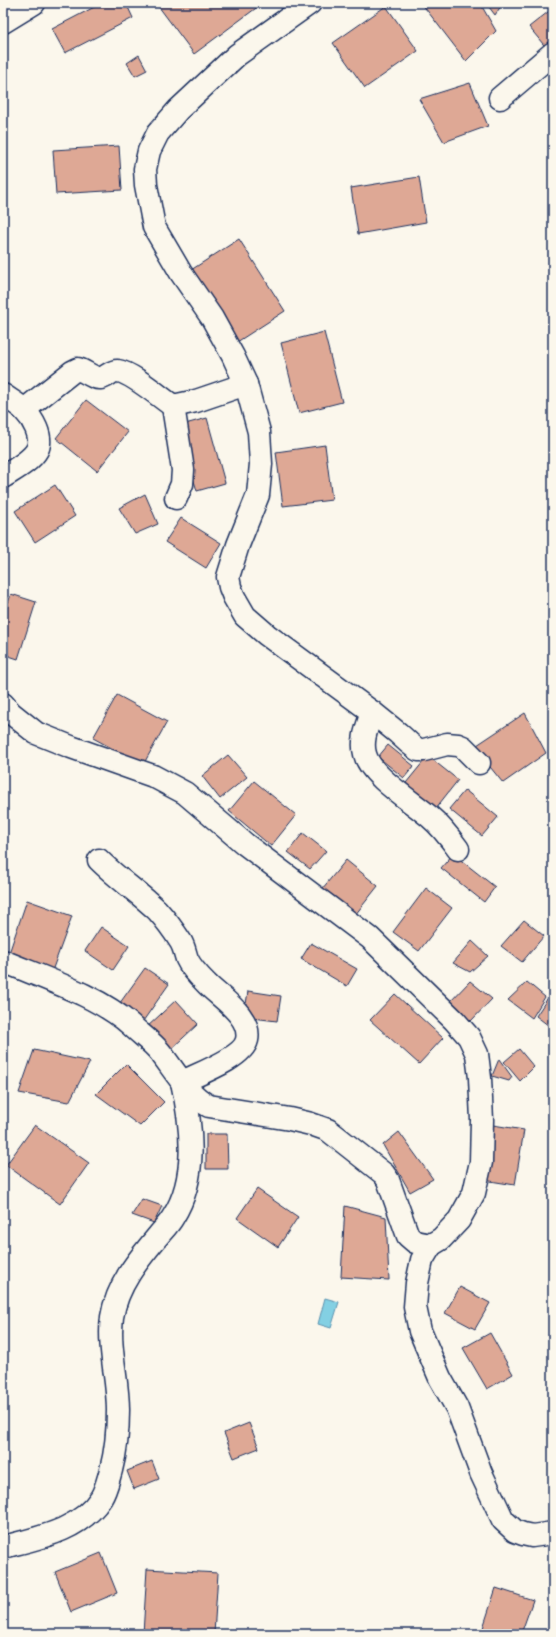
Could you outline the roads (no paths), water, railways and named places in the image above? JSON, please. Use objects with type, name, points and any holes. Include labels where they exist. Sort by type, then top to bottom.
[{"type":"street","points":[[3,22],[34,3]]},
{"type":"street","points":[[310,3],[237,55],[178,110],[158,133],[149,151],[145,169],[146,186],[154,227],[180,273],[212,318],[246,384],[258,432],[261,464],[258,495],[238,545],[228,576],[234,597],[245,616],[267,635],[372,712],[418,750],[424,750],[447,744],[458,745],[463,747],[479,763]]},
{"type":"street","points":[[500,98],[553,53]]},
{"type":"street","points":[[24,410],[72,372],[78,369],[98,378],[113,372],[120,372],[150,389],[173,406],[183,470],[182,484],[176,498]]},
{"type":"street","points":[[173,406],[196,401],[246,384]]},
{"type":"street","points":[[3,395],[24,410],[36,429],[40,441],[37,450],[24,463],[3,477]]},
{"type":"street","points":[[3,704],[11,713],[36,733],[153,776],[184,793],[245,844],[370,938],[454,1020],[469,1037],[476,1054],[480,1078],[481,1162],[474,1193],[459,1220],[441,1239],[431,1245],[422,1260],[417,1283],[415,1307],[420,1331],[440,1378],[457,1408],[481,1474],[503,1520],[515,1531],[523,1534],[532,1536],[553,1533]]},
{"type":"street","points":[[372,712],[364,744],[365,754],[370,764],[388,784],[430,817],[447,834],[458,849]]},
{"type":"street","points":[[99,860],[111,872],[157,910],[182,944],[188,960],[200,977],[215,993],[240,1015],[246,1026],[247,1039],[244,1047],[235,1056],[182,1082]]},
{"type":"street","points":[[3,961],[95,1000],[129,1023],[158,1051],[182,1082],[201,1102],[209,1106],[290,1119],[328,1130],[384,1174],[390,1185],[408,1236],[415,1242],[431,1245]]},
{"type":"street","points":[[3,1547],[58,1532],[81,1519],[101,1498],[107,1484],[114,1458],[118,1410],[113,1357],[112,1317],[118,1295],[128,1274],[173,1218],[186,1194],[191,1166],[188,1106],[182,1082]]},
{"type":"water","points":[[325,1298],[339,1302],[331,1328],[318,1324]]}]
